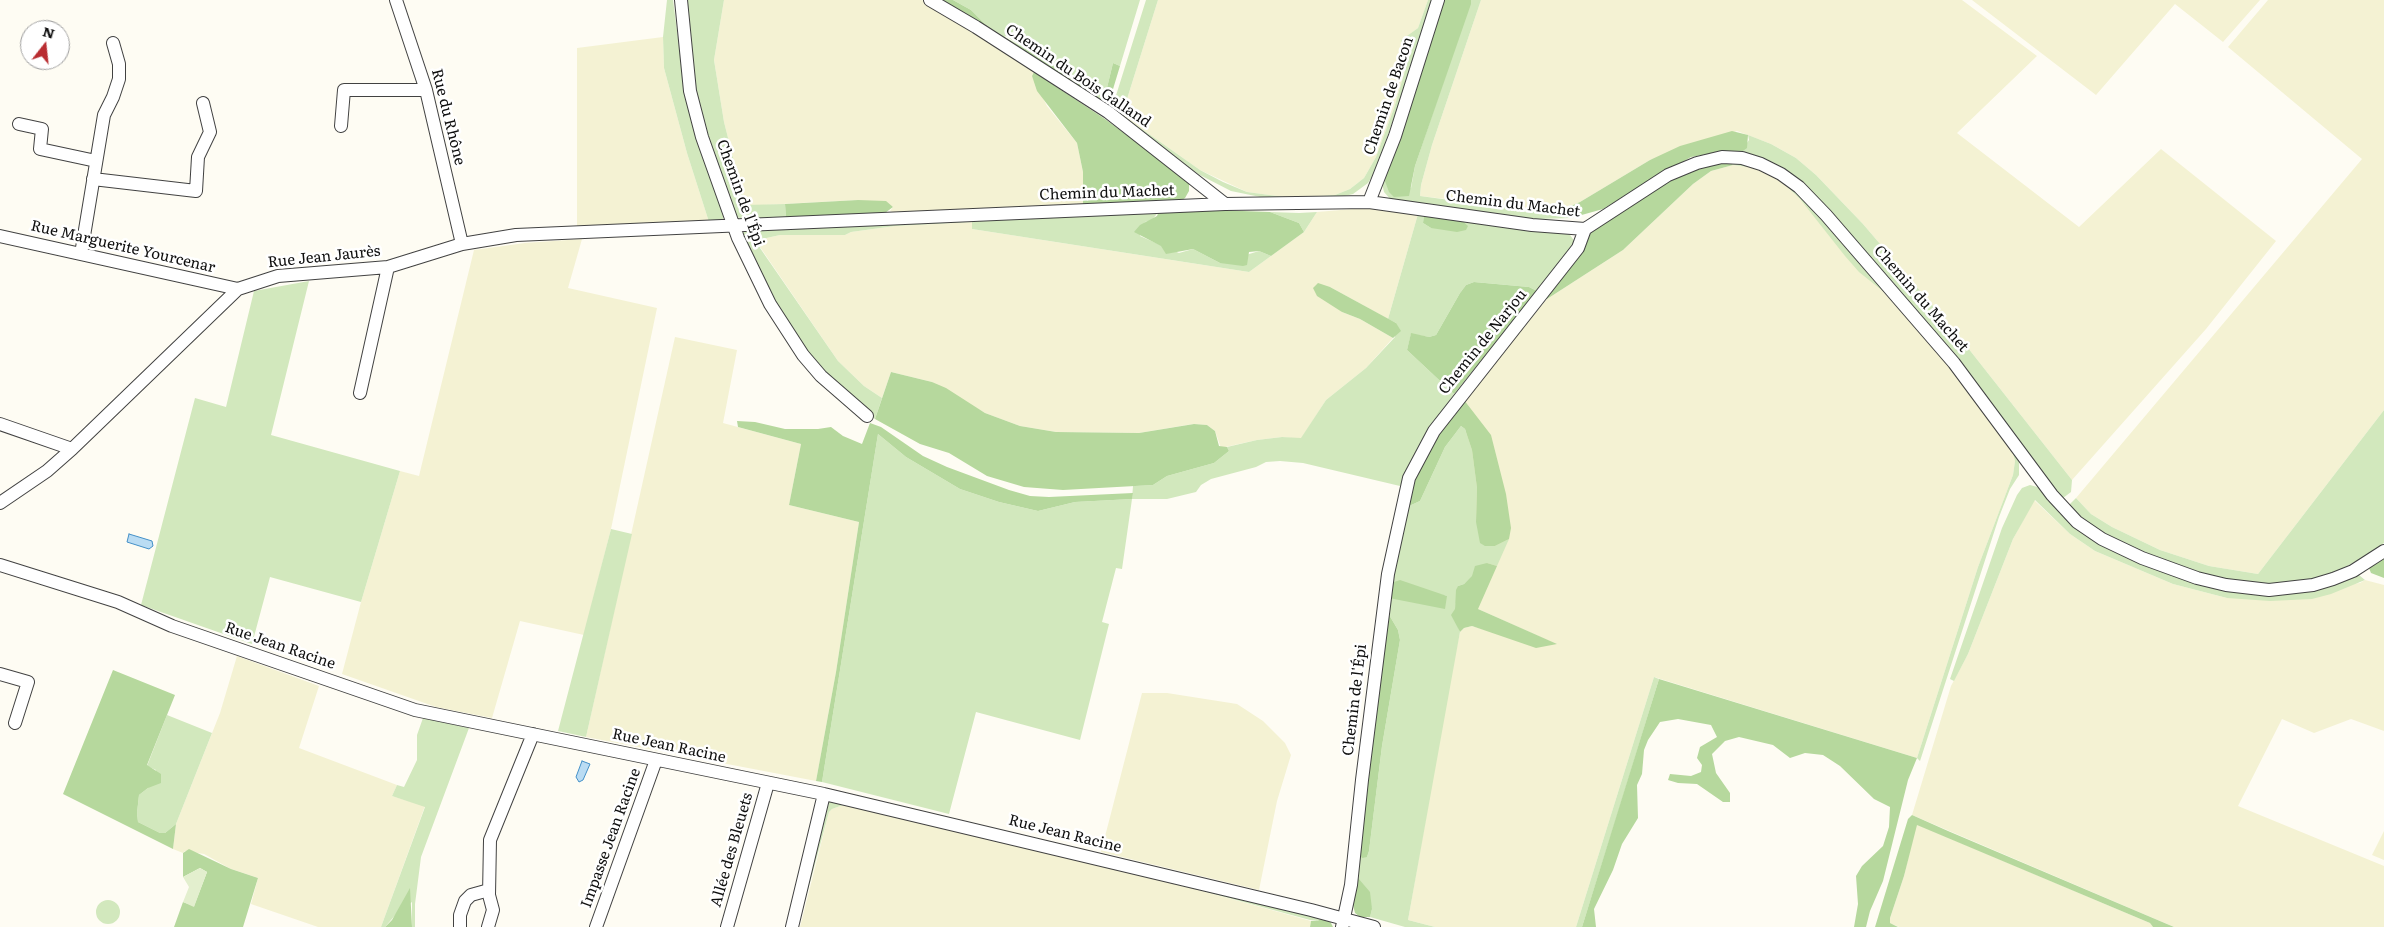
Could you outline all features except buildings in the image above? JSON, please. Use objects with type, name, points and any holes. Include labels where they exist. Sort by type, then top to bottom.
[{"type":"street","name":"Rue du Rhône","points":[[396,0],[426,90],[462,244]]},
{"type":"street","name":"Chemin de l'Épi","points":[[681,0],[690,90],[702,137],[719,182],[732,226],[770,304],[803,355],[820,376],[867,416]]},
{"type":"street","name":"Chemin du Bois Galland","points":[[930,0],[976,27],[1108,112],[1225,204]]},
{"type":"street","name":"Chemin de Bacon","points":[[1369,202],[1394,136],[1438,0]]},
{"type":"street","points":[[81,254],[104,115],[114,97],[118,79],[119,64],[113,43]]},
{"type":"street","points":[[341,126],[344,90],[426,90]]},
{"type":"street","points":[[93,179],[196,190],[198,157],[210,132],[203,103]]},
{"type":"street","points":[[19,124],[42,129],[40,149],[96,161]]},
{"type":"street","name":"Chemin du Machet","points":[[732,226],[1225,204],[1369,202],[1532,225],[1585,229],[1668,175],[1697,162],[1722,157],[1742,158],[1761,164],[1781,174],[1798,187],[1826,215],[1954,363],[2052,495],[2077,522],[2095,534],[2142,558],[2197,578],[2226,585],[2269,590],[2313,585],[2326,581],[2353,570],[2384,551]]},
{"type":"street","name":"Rue Jean Jaurès","points":[[0,503],[47,471],[72,449],[238,289],[278,276],[388,267],[462,244],[516,235],[732,226]]},
{"type":"street","name":"Chemin de Narjou","points":[[1409,478],[1434,431],[1578,248],[1585,229]]},
{"type":"street","name":"Rue Marguerite Yourcenar","points":[[0,236],[238,289]]},
{"type":"street","points":[[360,393],[388,267]]},
{"type":"street","points":[[0,424],[72,449]]},
{"type":"street","name":"Chemin de l'Épi","points":[[1343,924],[1351,885],[1388,574],[1409,478]]},
{"type":"street","name":"Rue Jean Racine","points":[[0,565],[118,602],[172,626],[415,710],[824,794],[1311,910],[1343,924],[1374,927]]},
{"type":"street","points":[[0,674],[28,682],[15,723]]},
{"type":"street","points":[[488,927],[493,910],[489,890],[490,840],[533,734]]},
{"type":"street","name":"Impasse Jean Racine","points":[[596,927],[656,760]]},
{"type":"street","name":"Allée des Bleuets","points":[[727,927],[768,783]]},
{"type":"street","points":[[792,927],[824,794]]},
{"type":"street","points":[[460,927],[460,915],[465,901],[471,896],[489,890]]},
{"type":"shaded area","points":[[724,0],[922,0],[1034,72],[1032,76],[1047,106],[1077,143],[1083,172],[1083,206],[893,212],[890,211],[893,207],[858,200],[745,206],[724,122],[714,60]]},
{"type":"shaded area","points":[[1158,0],[1428,0],[1418,28],[1401,41],[1412,47],[1394,108],[1376,157],[1364,178],[1350,189],[1335,195],[1292,198],[1247,192],[1200,170],[1122,115]]},
{"type":"shaded area","points":[[1481,0],[1962,0],[2037,56],[1957,133],[2079,227],[2161,149],[2276,241],[2206,329],[2072,480],[1957,334],[1863,224],[1816,175],[1796,158],[1771,144],[1737,131],[1650,160],[1580,202],[1566,208],[1539,210],[1420,196],[1421,185],[1432,145]]},
{"type":"shaded area","points":[[1972,0],[2260,0],[2223,42],[2175,4],[2096,95]]},
{"type":"shaded area","points":[[2268,0],[2384,0],[2384,410],[2258,574],[2209,566],[2160,550],[2112,527],[2091,514],[2076,498],[2362,159],[2228,47]]},
{"type":"shaded area","points":[[663,37],[664,68],[687,153],[709,222],[577,226],[577,48]]},
{"type":"shaded area","points":[[1733,165],[1755,168],[1780,180],[1800,199],[1939,354],[2013,453],[2015,461],[2013,475],[1978,567],[1917,758],[1654,677],[1576,927],[1435,927],[1408,920],[1460,632],[1464,628],[1472,626],[1502,635],[1556,644],[1478,609],[1464,400],[1547,299],[1623,250],[1693,184],[1711,171]]},
{"type":"shaded area","points":[[1365,208],[1418,214],[1388,319],[1330,287],[1342,312],[1360,319],[1393,338],[1366,368],[1326,400],[1301,439],[1282,437],[1221,448],[1215,431],[1207,425],[1193,424],[1139,433],[1056,432],[1020,426],[985,413],[932,382],[891,372],[882,398],[864,386],[838,361],[760,247],[762,239],[780,235],[845,235],[851,232],[895,226],[973,222],[972,229],[1249,272],[1304,232],[1317,212]]},
{"type":"shaded area","points":[[582,239],[568,288],[657,308],[611,529],[584,635],[520,621],[492,718],[436,707],[342,674],[361,602],[400,471],[419,476],[474,250],[525,243]]},
{"type":"shaded area","points":[[675,337],[737,350],[723,423],[801,444],[789,505],[859,522],[836,672],[816,781],[586,737]]},
{"type":"shaded area","points":[[2034,500],[2070,534],[2095,551],[2173,584],[2227,598],[2360,583],[2365,580],[2384,585],[2384,731],[2351,719],[2314,733],[2282,719],[2238,806],[2384,866],[2384,927],[2174,927],[1912,815],[1951,686],[1968,654],[2013,539]]},
{"type":"shaded area","points":[[237,656],[319,686],[299,748],[397,785],[392,796],[425,806],[381,927],[318,927],[251,904],[258,878],[231,869],[204,854],[185,851],[183,853],[173,849],[176,824],[220,713]]},
{"type":"shaded area","points":[[1142,693],[1167,693],[1237,704],[1263,721],[1285,743],[1291,755],[1277,801],[1259,890],[1101,852]]},
{"type":"shaded area","points":[[843,805],[1188,887],[1311,921],[1310,927],[800,927],[829,812]]},
{"type":"shaded area","points":[[1916,824],[2150,923],[2153,927],[1899,927],[1890,923],[1890,918],[1904,876]]},
{"type":"shaded area","points":[[2384,831],[2384,860],[2372,855]]},
{"type":"green space","points":[[667,0],[673,0],[682,69],[724,211],[723,222],[709,222],[687,153],[664,68],[663,37]]},
{"type":"green space","points":[[686,0],[724,0],[714,60],[724,122],[745,205],[785,204],[786,218],[749,220],[736,217],[696,104]]},
{"type":"green space","points":[[943,0],[953,0],[971,10],[993,32]]},
{"type":"green space","points":[[953,0],[1140,0],[1120,66],[1113,63],[1105,96],[1098,98],[1006,36],[1004,37],[1049,68],[993,32],[971,10]]},
{"type":"green space","points":[[1146,0],[1158,0],[1122,115],[1200,170],[1223,182],[1247,192],[1292,198],[1335,195],[1350,189],[1364,178],[1376,157],[1394,108],[1412,47],[1400,41],[1418,28],[1428,0],[1434,0],[1376,170],[1368,183],[1353,194],[1327,200],[1275,200],[1231,191],[1198,174],[1113,113],[1113,105]]},
{"type":"green space","points":[[1444,0],[1471,0],[1471,4],[1415,166],[1409,196],[1394,197],[1389,192],[1385,181],[1387,167]]},
{"type":"green space","points":[[1471,0],[1481,0],[1432,145],[1421,185],[1420,196],[1539,210],[1566,208],[1567,215],[1571,218],[1536,219],[1409,204],[1392,201],[1384,192],[1382,183],[1387,167],[1411,188],[1415,166]]},
{"type":"green space","points":[[1003,36],[1046,61],[1098,98],[1105,96],[1113,63],[1120,66],[1107,109]]},
{"type":"green space","points":[[1034,72],[1105,119],[1189,181],[1189,191],[1185,198],[1182,200],[1083,206],[1083,172],[1077,143],[1037,91],[1032,76]]},
{"type":"green space","points":[[1732,131],[1748,135],[1747,148],[1740,153],[1719,152],[1691,157],[1603,209],[1571,218],[1567,215],[1566,208],[1580,202],[1650,160],[1680,146]]},
{"type":"green space","points":[[1748,135],[1771,144],[1796,158],[1816,175],[1863,224],[1957,334],[2072,480],[2071,492],[2063,498],[2047,482],[1823,205],[1740,153],[1749,140]]},
{"type":"green space","points":[[1729,160],[1747,163],[1776,178],[1755,168],[1733,165]]},
{"type":"green space","points":[[1729,160],[1733,165],[1711,171],[1693,184],[1623,250],[1547,299],[1546,297],[1577,258],[1592,231],[1678,173]]},
{"type":"green space","points":[[1780,180],[1797,189],[1923,331],[2019,457],[2019,475],[2010,489],[1999,517],[1920,761],[1917,758],[1978,567],[2013,475],[2015,461],[2013,453],[1939,354],[1889,296],[1859,272],[1800,199]]},
{"type":"green space","points":[[858,200],[886,201],[893,207],[885,213],[786,218],[785,204]]},
{"type":"green space","points":[[1159,211],[1152,220],[1145,222],[1140,236],[1179,253],[1193,249],[1220,263],[1259,251],[1271,256],[1249,272],[972,229],[972,222],[895,226],[851,232],[845,235],[780,235],[762,239],[760,248],[838,361],[864,386],[882,398],[875,419],[855,404],[817,369],[772,302],[741,230]]},
{"type":"green space","points":[[1159,211],[1270,212],[1299,223],[1304,232],[1271,256],[1259,251],[1249,252],[1247,265],[1243,266],[1220,263],[1193,249],[1166,254],[1161,246],[1134,232],[1140,225],[1157,216]]},
{"type":"green space","points":[[1270,212],[1317,212],[1304,232],[1299,223]]},
{"type":"green space","points":[[1418,214],[1424,214],[1423,223],[1431,228],[1461,220],[1568,232],[1575,242],[1537,291],[1529,287],[1474,282],[1466,285],[1460,293],[1436,335],[1429,337],[1411,334],[1407,350],[1454,394],[1424,438],[1400,486],[1303,463],[1280,461],[1266,462],[1256,467],[1211,479],[1201,485],[1196,492],[1167,499],[1132,499],[1133,486],[1153,485],[1167,476],[1214,463],[1229,451],[1227,447],[1257,440],[1282,437],[1301,438],[1326,400],[1366,368],[1395,337],[1396,323],[1388,319]]},
{"type":"green space","points":[[1424,214],[1461,220],[1468,226],[1466,230],[1457,232],[1431,228],[1423,223]]},
{"type":"green space","points":[[309,281],[271,435],[400,471],[361,602],[270,577],[252,644],[141,605],[195,398],[226,407],[254,291]]},
{"type":"green space","points":[[1474,282],[1529,287],[1537,291],[1454,394],[1407,350],[1411,333],[1429,337],[1436,335],[1460,293],[1466,285]]},
{"type":"green space","points":[[1318,283],[1330,287],[1396,323],[1401,331],[1393,338],[1360,319],[1342,312],[1317,296],[1313,288]]},
{"type":"green space","points":[[891,372],[932,382],[946,388],[985,413],[1020,426],[1056,432],[1139,433],[1194,424],[1207,425],[1215,431],[1219,446],[1227,447],[1229,451],[1214,463],[1167,476],[1153,485],[1063,490],[1024,487],[987,476],[949,453],[920,444],[875,419]]},
{"type":"green space","points":[[1464,400],[1491,435],[1506,494],[1511,528],[1509,539],[1495,546],[1485,546],[1480,543],[1476,522],[1477,488],[1472,450],[1465,429],[1461,426],[1445,447],[1420,501],[1409,506],[1416,477],[1434,439]]},
{"type":"green space","points":[[2384,410],[2384,543],[2364,557],[2334,573],[2298,583],[2243,584],[2174,566],[2135,550],[2084,523],[2068,506],[2076,498],[2091,514],[2112,527],[2160,550],[2209,566],[2258,574]]},
{"type":"green space","points":[[737,421],[755,422],[785,429],[831,427],[843,436],[862,444],[870,423],[881,427],[923,456],[1009,490],[1030,496],[1049,497],[1133,493],[1132,499],[1075,502],[1038,511],[999,502],[960,489],[906,457],[878,434],[822,782],[816,781],[836,672],[859,522],[789,505],[801,444],[738,427]]},
{"type":"green space","points":[[1461,426],[1465,429],[1472,450],[1477,488],[1476,522],[1495,546],[1509,539],[1497,566],[1487,563],[1464,584],[1458,586],[1454,618],[1460,632],[1408,920],[1435,927],[1405,927],[1370,917],[1372,909],[1358,878],[1360,855],[1367,857],[1369,851],[1382,746],[1400,640],[1398,630],[1388,613],[1389,598],[1447,596],[1391,583],[1409,506],[1420,501],[1445,447]]},
{"type":"green space","points":[[878,434],[906,457],[960,489],[999,502],[1038,511],[1075,502],[1132,499],[1122,569],[1116,568],[1102,622],[1109,624],[1080,740],[976,712],[949,814],[822,782]]},
{"type":"green space","points":[[2030,485],[2041,488],[2076,526],[2227,589],[2359,575],[2365,580],[2331,594],[2312,599],[2270,601],[2227,598],[2173,584],[2095,551],[2070,534],[2035,500],[2013,539],[1968,654],[1954,681],[1950,679],[2002,528],[2017,495],[2022,488]]},
{"type":"green space","points":[[611,529],[632,534],[586,737],[558,731]]},
{"type":"green space","points":[[2384,556],[2384,578],[2371,573],[2369,568]]},
{"type":"green space","points":[[1487,563],[1497,566],[1478,609],[1557,644],[1536,648],[1472,626],[1464,628],[1460,632],[1451,615],[1455,609],[1456,590],[1458,586],[1464,584],[1472,576],[1475,566]]},
{"type":"green space","points":[[1400,580],[1447,596],[1445,609],[1389,598],[1391,583]]},
{"type":"green space","points":[[1388,613],[1398,630],[1400,640],[1382,746],[1369,851],[1367,857],[1362,858],[1360,855],[1364,797]]},
{"type":"green space","points":[[113,670],[175,695],[147,765],[161,774],[161,783],[148,788],[139,795],[137,813],[138,822],[160,833],[165,833],[176,824],[173,849],[63,794]]},
{"type":"green space","points":[[1654,677],[1659,679],[1616,819],[1582,927],[1576,927]]},
{"type":"green space","points":[[1659,679],[1917,758],[1908,780],[1883,881],[1870,911],[1866,927],[1854,927],[1858,904],[1856,876],[1862,866],[1883,846],[1889,827],[1890,807],[1874,799],[1840,766],[1823,755],[1805,753],[1790,758],[1773,745],[1739,737],[1725,741],[1712,754],[1716,773],[1730,793],[1730,802],[1723,802],[1697,784],[1678,783],[1668,780],[1670,774],[1691,776],[1701,772],[1702,765],[1697,758],[1700,747],[1717,737],[1711,725],[1678,719],[1660,722],[1648,740],[1644,750],[1642,774],[1637,785],[1638,818],[1622,844],[1613,870],[1594,909],[1596,927],[1582,927]]},
{"type":"green space","points":[[167,715],[212,733],[176,824],[165,833],[160,833],[138,822],[137,813],[139,795],[148,788],[156,770],[147,766]]},
{"type":"green space","points":[[423,718],[469,728],[421,857],[415,904],[415,927],[412,927],[412,902],[397,913],[385,927],[381,927],[425,807],[392,796],[397,785],[404,787],[417,760],[417,735]]},
{"type":"green space","points":[[839,801],[1324,918],[1317,921],[1310,920],[1188,887],[843,805],[829,812],[798,927],[829,802]]},
{"type":"green space","points":[[1912,815],[2174,927],[2153,927],[2150,923],[1917,825],[1904,876],[1890,918],[1890,923],[1898,927],[1875,927],[1908,819]]},
{"type":"green space","points":[[189,849],[231,869],[258,878],[243,927],[174,927],[183,902],[194,906],[207,872],[200,868],[183,877],[183,853]]},
{"type":"green space","points":[[200,868],[207,872],[194,907],[183,902],[189,887],[183,877]]},
{"type":"green space","points":[[1358,878],[1370,892],[1372,909],[1370,917],[1360,917],[1355,913],[1352,901]]},
{"type":"green space","points":[[410,888],[412,927],[385,927],[392,920]]},
{"type":"green space","points":[[108,900],[113,901],[119,907],[119,917],[113,923],[108,924],[103,923],[97,917],[96,912],[97,907],[103,901]]},
{"type":"green space","points":[[1324,918],[1329,919],[1333,927],[1310,927],[1311,921]]},
{"type":"water","points":[[129,534],[152,541],[153,546],[149,549],[127,542]]},
{"type":"water","points":[[582,761],[590,764],[583,780],[579,782],[576,777]]}]
